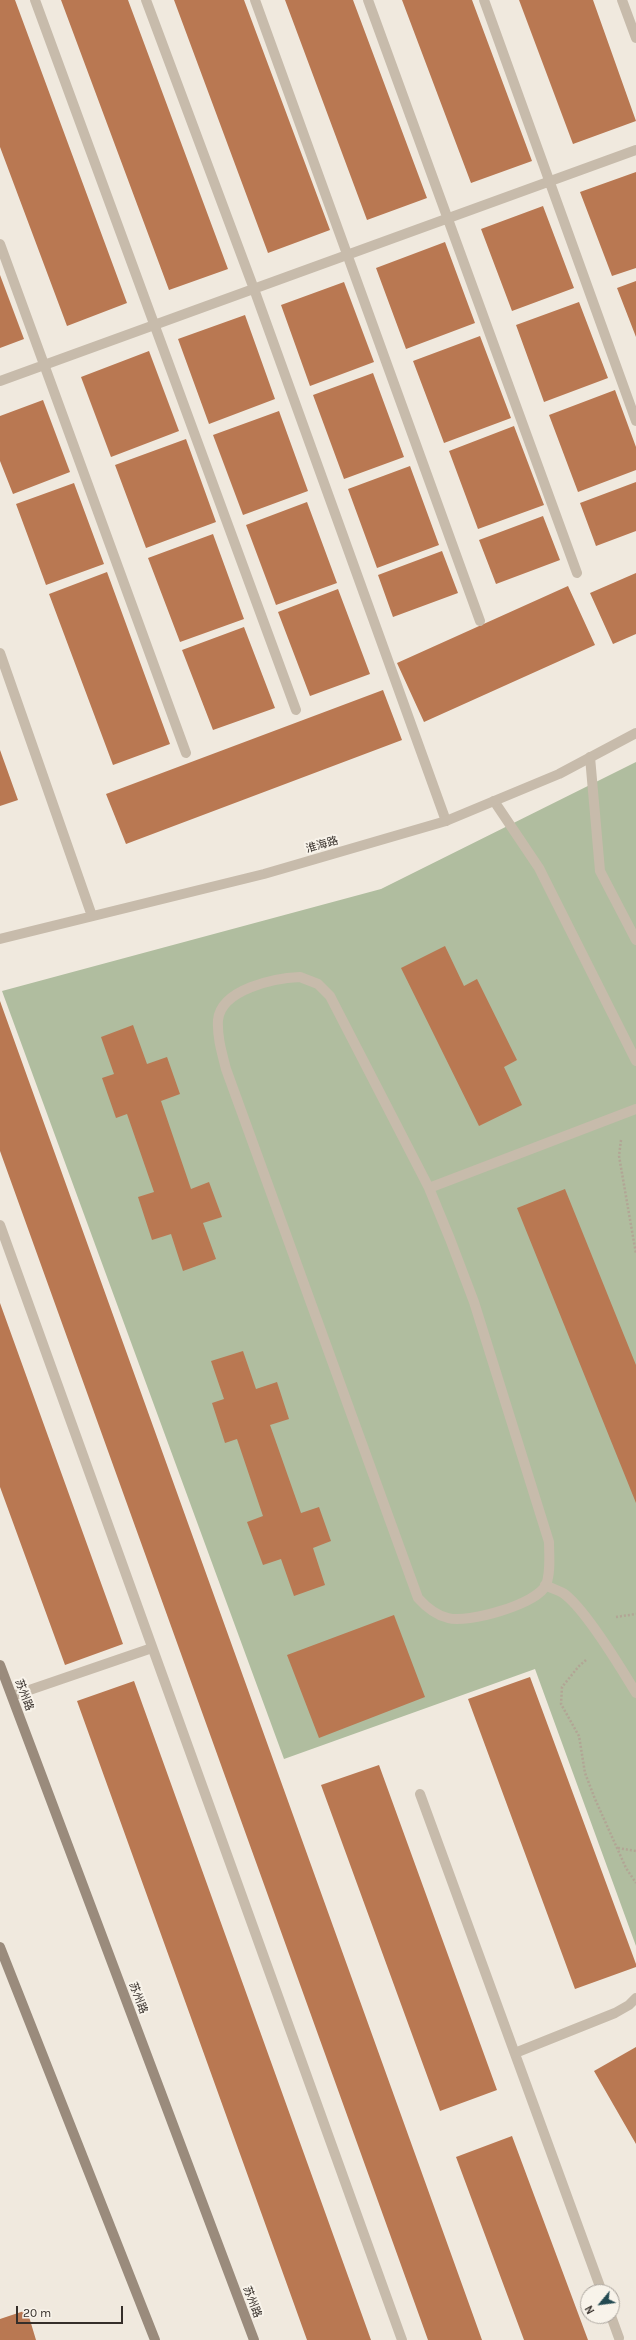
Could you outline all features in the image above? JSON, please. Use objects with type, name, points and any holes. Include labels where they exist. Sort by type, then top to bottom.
[{"type":"main road","name":"苏州路","points":[[0,1665],[254,2340]]},
{"type":"main road","points":[[0,1947],[155,2340]]},
{"type":"street","points":[[35,0],[296,710]]},
{"type":"street","points":[[146,0],[254,289],[446,821]]},
{"type":"street","points":[[255,0],[480,621]]},
{"type":"street","points":[[368,0],[577,573]]},
{"type":"street","points":[[484,0],[636,421]]},
{"type":"street","points":[[622,0],[636,38]]},
{"type":"street","points":[[0,381],[636,150]]},
{"type":"street","points":[[0,244],[186,753]]},
{"type":"street","points":[[0,653],[92,916]]},
{"type":"street","name":"淮海路","points":[[0,939],[264,874],[446,821],[559,774],[636,733]]},
{"type":"street","points":[[590,757],[600,871],[636,940]]},
{"type":"street","points":[[494,801],[539,868],[636,1061]]},
{"type":"street","points":[[300,977],[318,984],[330,996],[429,1188],[474,1302],[549,1542],[550,1563],[546,1585],[532,1597],[506,1610],[459,1620],[437,1614],[418,1598],[226,1069],[219,1039],[218,1018],[228,1002],[243,991],[258,983],[280,978],[300,977]]},
{"type":"street","points":[[429,1188],[636,1109]]},
{"type":"street","points":[[0,1225],[402,2340]]},
{"type":"street","points":[[546,1585],[562,1593],[576,1605],[606,1646],[636,1693]]},
{"type":"street","points":[[12,1696],[152,1648]]},
{"type":"street","points":[[420,1794],[599,2284]]},
{"type":"street","points":[[515,2053],[615,2013],[629,2005],[636,1998]]},
{"type":"street","points":[[614,2324],[619,2338]]},
{"type":"path","points":[[624,1114],[619,1156],[636,1254]]},
{"type":"path","points":[[606,1646],[579,1666],[562,1687],[560,1704],[579,1736],[585,1773],[617,1848],[636,1883]]},
{"type":"path","points":[[617,1848],[636,1851]]},
{"type":"green space","points":[[636,762],[636,1946],[535,1669],[284,1759],[2,991],[381,889]]},
{"type":"building","points":[[0,0],[15,0],[127,303],[67,326],[0,147]]},
{"type":"building","points":[[61,0],[128,0],[228,269],[169,290]]},
{"type":"building","points":[[174,0],[244,0],[330,230],[268,253]]},
{"type":"building","points":[[285,0],[353,0],[427,198],[367,220]]},
{"type":"building","points":[[402,0],[472,0],[532,161],[471,183]]},
{"type":"building","points":[[519,0],[593,0],[636,121],[573,144]]},
{"type":"building","points":[[636,172],[636,268],[612,276],[580,192]]},
{"type":"building","points":[[543,206],[574,288],[512,311],[481,229]]},
{"type":"building","points":[[445,242],[475,323],[406,349],[376,268]]},
{"type":"building","points":[[0,275],[24,339],[0,348]]},
{"type":"building","points":[[636,281],[636,337],[617,288]]},
{"type":"building","points":[[344,282],[374,362],[310,386],[281,305]]},
{"type":"building","points":[[579,302],[608,378],[544,402],[516,325]]},
{"type":"building","points":[[245,315],[275,399],[209,424],[178,339]]},
{"type":"building","points":[[480,336],[511,418],[444,443],[413,361]]},
{"type":"building","points":[[149,351],[179,431],[111,457],[81,377]]},
{"type":"building","points":[[373,373],[404,457],[344,479],[313,395]]},
{"type":"building","points":[[615,390],[636,447],[636,470],[578,492],[549,415]]},
{"type":"building","points":[[43,400],[70,472],[13,494],[0,461],[0,416]]},
{"type":"building","points":[[279,411],[308,491],[243,515],[213,435]]},
{"type":"building","points":[[514,426],[544,505],[478,529],[449,451]]},
{"type":"building","points":[[186,439],[216,522],[146,548],[115,465]]},
{"type":"building","points":[[410,466],[439,545],[377,568],[348,489]]},
{"type":"building","points":[[636,482],[636,531],[596,546],[580,503]]},
{"type":"building","points":[[74,483],[104,564],[46,585],[16,504]]},
{"type":"building","points":[[307,502],[337,583],[276,605],[246,525]]},
{"type":"building","points":[[543,516],[560,560],[496,584],[479,540]]},
{"type":"building","points":[[213,534],[244,619],[180,642],[148,558]]},
{"type":"building","points":[[442,551],[458,593],[393,617],[378,575]]},
{"type":"building","points":[[107,572],[170,744],[113,765],[49,594]]},
{"type":"building","points":[[636,573],[636,634],[613,644],[590,593]]},
{"type":"building","points":[[568,586],[595,645],[424,722],[397,663]]},
{"type":"building","points":[[338,589],[370,674],[310,696],[278,612]]},
{"type":"building","points":[[244,627],[275,708],[213,730],[182,650]]},
{"type":"building","points":[[383,690],[402,740],[126,844],[106,794]]},
{"type":"building","points":[[0,750],[18,800],[0,806]]},
{"type":"building","points":[[445,946],[464,986],[477,979],[517,1060],[504,1067],[522,1105],[479,1126],[401,968]]},
{"type":"building","points":[[0,1001],[482,2340],[428,2340],[0,1151]]},
{"type":"building","points":[[133,1025],[147,1064],[167,1057],[180,1094],[161,1101],[191,1189],[209,1182],[222,1217],[203,1223],[216,1259],[183,1271],[171,1234],[152,1240],[138,1197],[154,1192],[127,1114],[116,1118],[102,1078],[114,1074],[101,1037]]},
{"type":"building","points":[[565,1189],[636,1365],[636,1503],[517,1208]]},
{"type":"building","points":[[0,1303],[123,1644],[65,1665],[0,1487]]},
{"type":"building","points":[[243,1351],[256,1389],[277,1382],[289,1419],[270,1425],[301,1513],[319,1507],[331,1541],[313,1548],[325,1585],[294,1596],[281,1559],[263,1565],[247,1522],[263,1516],[237,1439],[225,1443],[212,1403],[224,1399],[211,1361]]},
{"type":"building","points":[[394,1615],[425,1697],[319,1738],[287,1655]]},
{"type":"building","points":[[530,1677],[636,1964],[636,1967],[575,1989],[468,1699]]},
{"type":"building","points":[[134,1681],[371,2340],[307,2340],[77,1701]]},
{"type":"building","points":[[379,1765],[497,2090],[440,2111],[321,1785]]},
{"type":"building","points":[[636,2047],[636,2144],[594,2071]]},
{"type":"building","points":[[512,2136],[580,2319],[580,2324],[582,2324],[588,2340],[524,2340],[456,2157]]},
{"type":"building","points":[[27,2310],[36,2340],[0,2340],[0,2319]]}]
